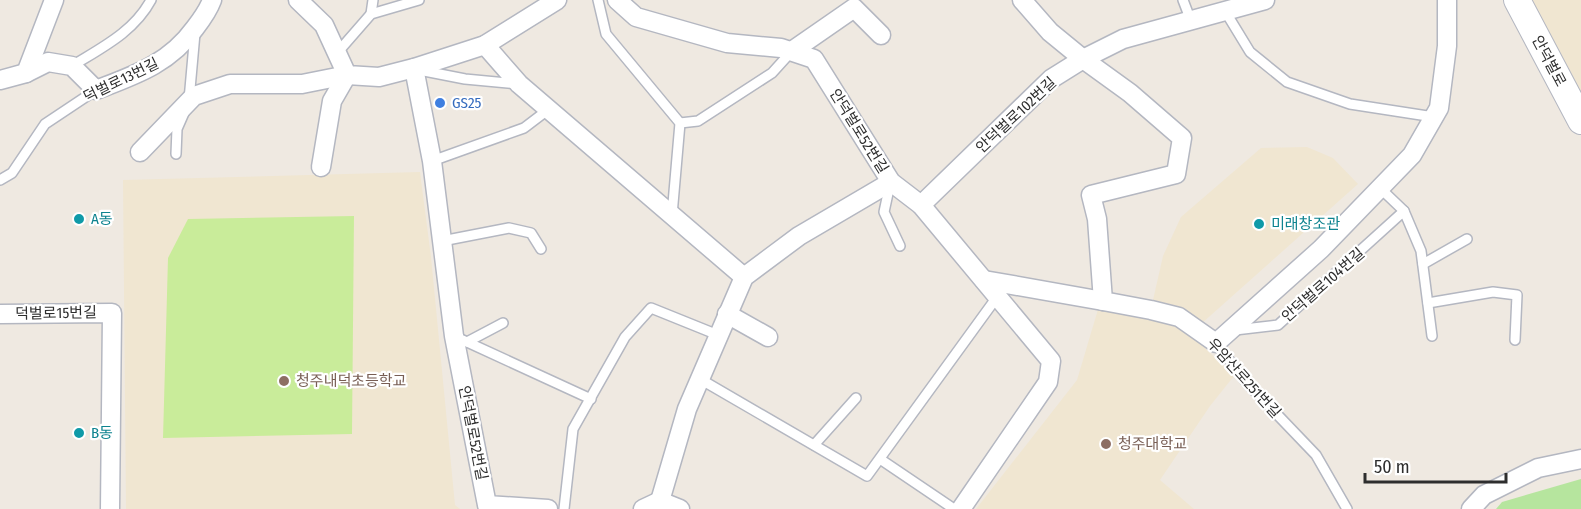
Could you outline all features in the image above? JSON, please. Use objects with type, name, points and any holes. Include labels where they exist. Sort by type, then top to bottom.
[{"type":"street","points":[[26,73],[54,0]]},
{"type":"street","name":"덕벌로13번길","points":[[96,90],[144,71],[173,53],[208,12],[212,0]]},
{"type":"street","points":[[298,0],[324,25],[347,75]]},
{"type":"street","points":[[140,152],[194,96],[230,84],[302,84],[347,75],[379,77],[414,68],[485,45],[557,0]]},
{"type":"street","name":"안덕벌로52번길","points":[[617,0],[636,17],[727,43],[782,48],[814,59],[891,182],[921,205],[1051,361],[1048,382],[961,509]]},
{"type":"street","points":[[1023,0],[1050,32],[1130,93],[1182,138],[1176,174],[1091,195],[1097,219],[1103,301]]},
{"type":"street","name":"안덕벌로102번길","points":[[921,205],[1052,79],[1083,59],[1124,39],[1265,0]]},
{"type":"street","name":"안덕벌로104번길","points":[[1223,337],[1322,249],[1412,155],[1440,108],[1447,46],[1447,0]]},
{"type":"street","name":"안덕벌로","points":[[1517,0],[1581,121]]},
{"type":"street","points":[[792,51],[849,4],[881,35]]},
{"type":"street","points":[[485,45],[519,84],[744,277]]},
{"type":"street","points":[[0,80],[26,73],[48,62],[72,66],[96,90]]},
{"type":"street","name":"안덕벌로52번길","points":[[414,68],[432,161],[442,241],[486,507],[548,509]]},
{"type":"street","points":[[321,167],[332,101],[347,75]]},
{"type":"street","points":[[660,501],[687,409],[744,277],[799,236],[891,182]]},
{"type":"street","name":"우암산로251번길","points":[[984,280],[1151,310],[1179,317],[1223,337]]},
{"type":"street","name":"덕벌로15번길","points":[[0,314],[111,313],[110,509]]},
{"type":"street","points":[[727,314],[768,337]]},
{"type":"street","points":[[1471,509],[1484,495],[1538,468],[1581,459]]},
{"type":"street","points":[[643,509],[660,501],[680,509]]},
{"type":"lane","points":[[72,66],[119,38],[146,10],[151,0]]},
{"type":"lane","points":[[371,14],[373,0]]},
{"type":"lane","points":[[337,53],[371,14],[419,0]]},
{"type":"lane","points":[[598,0],[606,34],[680,123],[672,215]]},
{"type":"lane","points":[[1183,0],[1191,21]]},
{"type":"lane","points":[[1225,11],[1250,52],[1287,82],[1350,104],[1434,117]]},
{"type":"lane","points":[[176,154],[177,129],[189,101],[195,28]]},
{"type":"lane","points":[[680,123],[698,121],[772,73],[792,51]]},
{"type":"lane","points":[[414,68],[465,79],[519,84]]},
{"type":"lane","name":"덕벌로13번길","points":[[0,180],[12,173],[45,124],[96,90]]},
{"type":"lane","points":[[432,161],[524,128],[549,109]]},
{"type":"lane","points":[[891,182],[884,212],[900,246]]},
{"type":"lane","points":[[1380,188],[1404,211],[1421,251],[1432,336]]},
{"type":"lane","name":"안덕벌로104번길","points":[[1223,337],[1278,325],[1404,211]]},
{"type":"lane","points":[[442,241],[509,228],[531,233],[541,249]]},
{"type":"lane","points":[[1423,264],[1467,239]]},
{"type":"lane","points":[[1428,303],[1493,292],[1516,295],[1515,340]]},
{"type":"lane","points":[[700,379],[867,476],[998,297]]},
{"type":"lane","points":[[564,509],[573,429],[625,338],[651,308],[718,335]]},
{"type":"lane","points":[[460,339],[503,323]]},
{"type":"lane","name":"우암산로251번길","points":[[1223,337],[1247,383],[1316,455],[1347,509]]},
{"type":"lane","points":[[460,339],[591,399]]},
{"type":"lane","points":[[814,445],[856,398]]},
{"type":"lane","points":[[880,459],[954,509]]},
{"type":"shaded area","points":[[1527,0],[1581,0],[1581,102]]},
{"type":"shaded area","points":[[1307,147],[1333,158],[1358,184],[1201,324],[1185,313],[1153,300],[1163,256],[1181,217],[1261,148]]},
{"type":"shaded area","name":"청주내덕초등학교","points":[[420,172],[431,257],[455,505],[460,509],[126,509],[123,180]]},
{"type":"shaded area","name":"청주대학교","points":[[1099,306],[1182,326],[1234,376],[1210,406],[1160,480],[1194,509],[976,509],[1077,380]]},
{"type":"green space","points":[[354,216],[352,434],[163,438],[168,258],[188,219]]},
{"type":"green space","points":[[1581,479],[1581,509],[1496,509],[1502,502]]},
{"type":"place","name":"GS25","points":[[440,103]]},
{"type":"place","name":"A동","points":[[79,219]]},
{"type":"place","name":"미래창조관","points":[[1259,224]]},
{"type":"place","name":"청주내덕초등학교","points":[[284,381]]},
{"type":"place","name":"B동","points":[[79,433]]},
{"type":"place","name":"청주대학교","points":[[1106,444]]}]
